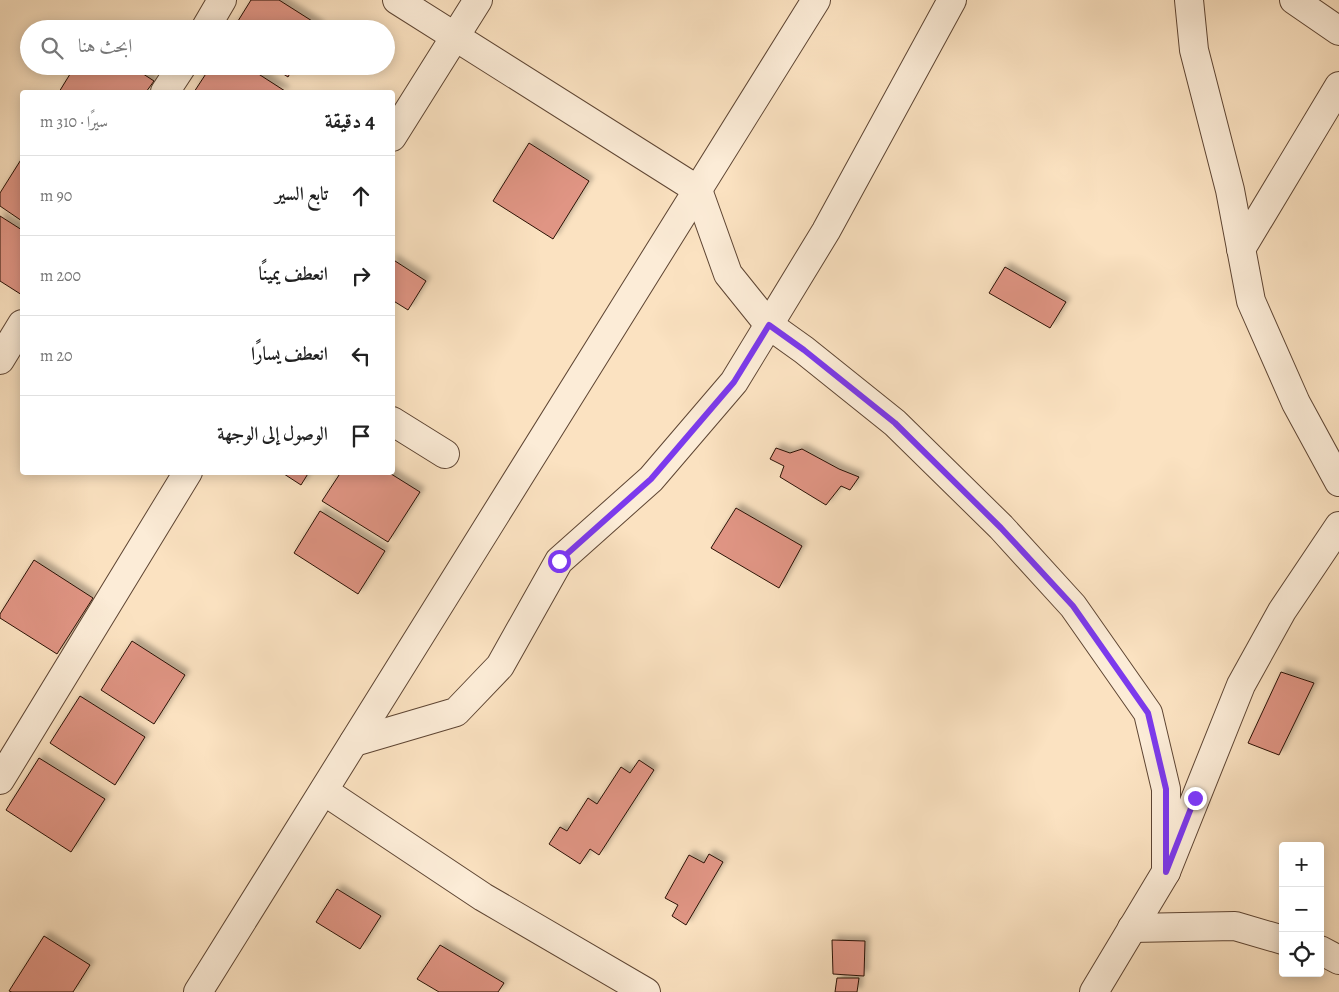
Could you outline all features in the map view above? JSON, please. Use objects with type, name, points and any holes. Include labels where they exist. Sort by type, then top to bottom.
[{"type":"street","points":[[210,20],[222,0]]},
{"type":"street","points":[[397,0],[698,190],[728,274],[769,325],[804,350],[895,423],[1001,528],[1073,606],[1148,713],[1166,789],[1166,872]]},
{"type":"street","points":[[395,132],[478,0]]},
{"type":"street","points":[[198,992],[816,0]]},
{"type":"street","points":[[354,742],[456,712],[500,666],[559,561],[651,479],[734,382],[826,231],[952,0]]},
{"type":"street","points":[[1188,0],[1194,50],[1230,190],[1251,302],[1296,403],[1339,482]]},
{"type":"street","points":[[1294,0],[1339,32]]},
{"type":"street","points":[[166,90],[176,75]]},
{"type":"street","points":[[1241,249],[1339,86]]},
{"type":"street","points":[[0,360],[20,327]]},
{"type":"street","points":[[395,423],[445,454]]},
{"type":"street","points":[[0,780],[186,475]]},
{"type":"street","points":[[1094,992],[1166,872],[1241,685],[1282,611],[1339,526]]},
{"type":"street","points":[[324,791],[483,897],[646,992]]},
{"type":"street","points":[[1132,928],[1235,926],[1279,939]]},
{"type":"street","points":[[1324,952],[1339,960]]},
{"type":"building","points":[[251,0],[279,0],[311,20],[239,20]]},
{"type":"building","points":[[69,75],[145,75],[154,81],[147,90],[60,90]]},
{"type":"building","points":[[205,75],[260,75],[283,90],[195,90]]},
{"type":"building","points":[[529,143],[589,181],[553,239],[493,201]]},
{"type":"building","points":[[20,161],[20,220],[0,206],[0,193]]},
{"type":"building","points":[[0,216],[20,229],[20,294],[0,281]]},
{"type":"building","points":[[395,261],[426,281],[408,310],[395,302]]},
{"type":"building","points":[[1005,267],[1066,302],[1050,328],[989,293]]},
{"type":"building","points":[[776,448],[790,453],[802,449],[839,469],[859,477],[850,490],[841,486],[826,505],[780,477],[784,466],[770,459]]},
{"type":"building","points":[[286,475],[307,475],[301,485]]},
{"type":"building","points":[[339,475],[393,475],[420,492],[388,542],[322,501]]},
{"type":"building","points":[[736,508],[802,546],[779,588],[711,548]]},
{"type":"building","points":[[320,511],[385,551],[358,594],[294,553]]},
{"type":"building","points":[[34,560],[93,598],[57,654],[0,618],[0,614]]},
{"type":"building","points":[[132,641],[185,675],[154,724],[101,690]]},
{"type":"building","points":[[1281,672],[1314,683],[1279,755],[1248,743]]},
{"type":"building","points":[[80,696],[145,737],[115,785],[50,743]]},
{"type":"building","points":[[39,758],[105,799],[71,852],[6,810]]},
{"type":"building","points":[[639,760],[654,770],[599,855],[590,849],[580,864],[549,844],[560,827],[567,831],[588,798],[597,804],[621,767],[630,773]]},
{"type":"building","points":[[709,854],[723,862],[686,925],[672,916],[678,905],[665,898],[689,855],[704,863]]},
{"type":"building","points":[[337,889],[381,916],[360,949],[316,922]]},
{"type":"building","points":[[44,936],[90,965],[73,992],[9,991]]},
{"type":"building","points":[[832,940],[865,941],[864,976],[833,974]]},
{"type":"building","points":[[440,945],[504,983],[498,992],[439,992],[417,979]]},
{"type":"building","points":[[837,978],[859,978],[857,992],[835,992]]},
{"type":"route","points":[[559,561],[651,479],[734,382],[769,325],[804,350],[895,423],[1001,528],[1073,606],[1148,713],[1166,789],[1166,872],[1195,798]]}]
